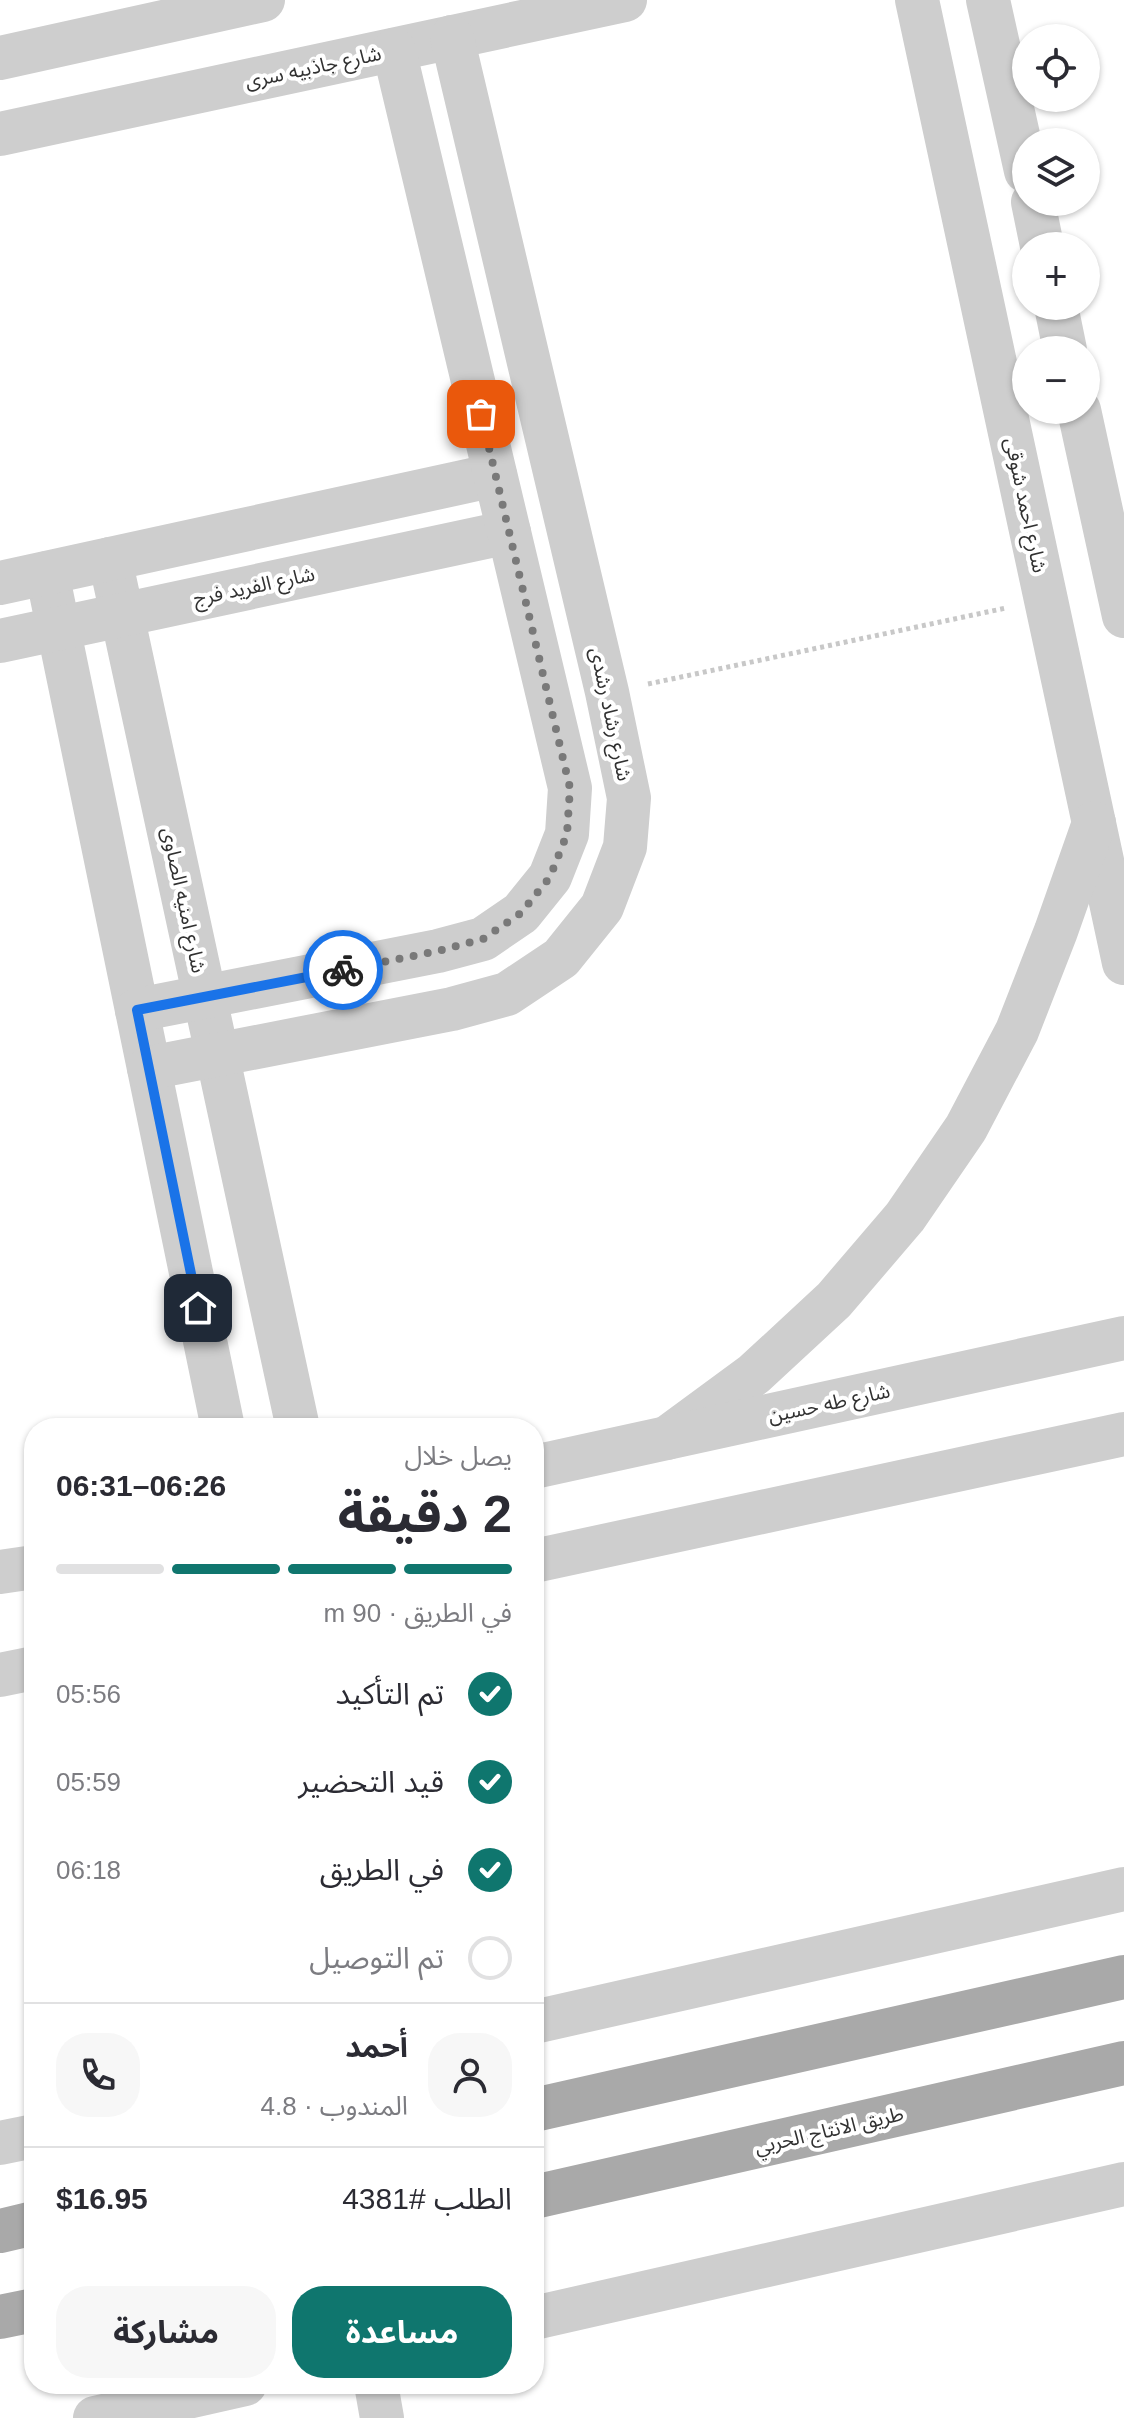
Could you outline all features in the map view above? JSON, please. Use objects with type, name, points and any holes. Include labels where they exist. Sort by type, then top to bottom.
[{"type":"main road","points":[[544,2108],[1124,1977]]},
{"type":"main road","name":"طريق الانتاج الحربي","points":[[544,2195],[1124,2063]]},
{"type":"main road","points":[[0,2231],[24,2225]]},
{"type":"main road","points":[[0,2317],[24,2312]]},
{"type":"street","points":[[0,58],[263,0]]},
{"type":"street","name":"شارع جاذبيه سرى","points":[[0,132],[625,0]]},
{"type":"street","name":"شارع احمد شوقى","points":[[917,0],[1124,963]]},
{"type":"street","points":[[988,0],[1016,128]]},
{"type":"street","name":"شارع رشاد رشدى","points":[[149,1068],[452,1009],[507,994],[561,958],[602,907],[625,847],[629,798],[607,692],[452,37]]},
{"type":"street","points":[[137,1010],[438,951],[483,939],[521,913],[550,877],[567,834],[570,788],[394,50]]},
{"type":"street","points":[[1083,424],[1117,553],[1124,616]]},
{"type":"street","points":[[0,583],[495,475]]},
{"type":"street","name":"شارع الفريد فرج","points":[[0,641],[509,532]]},
{"type":"street","name":"شارع امنيه الصاوى","points":[[110,559],[296,1418]]},
{"type":"street","points":[[47,573],[221,1418]]},
{"type":"street","points":[[550,704],[607,692]]},
{"type":"street","points":[[667,1438],[754,1374],[789,1342],[834,1300],[905,1217],[966,1128],[1017,1031],[1094,823]]},
{"type":"street","name":"شارع طه حسين","points":[[544,1465],[1124,1338]]},
{"type":"street","points":[[544,1559],[1124,1434]]},
{"type":"street","points":[[0,1572],[24,1568]]},
{"type":"street","points":[[0,1675],[24,1670]]},
{"type":"street","points":[[544,2020],[1124,1889]]},
{"type":"street","points":[[0,2143],[24,2138]]},
{"type":"street","points":[[544,2316],[1124,2184]]},
{"type":"street","points":[[95,2418],[201,2394]]},
{"type":"street","points":[[378,2394],[382,2418]]},
{"type":"path","points":[[607,692],[1046,600]]},
{"type":"way so far","points":[[343,970],[483,939],[521,913],[550,877],[567,834],[570,788],[481,414]]},
{"type":"route","points":[[198,1308],[137,1010],[343,970]]}]
